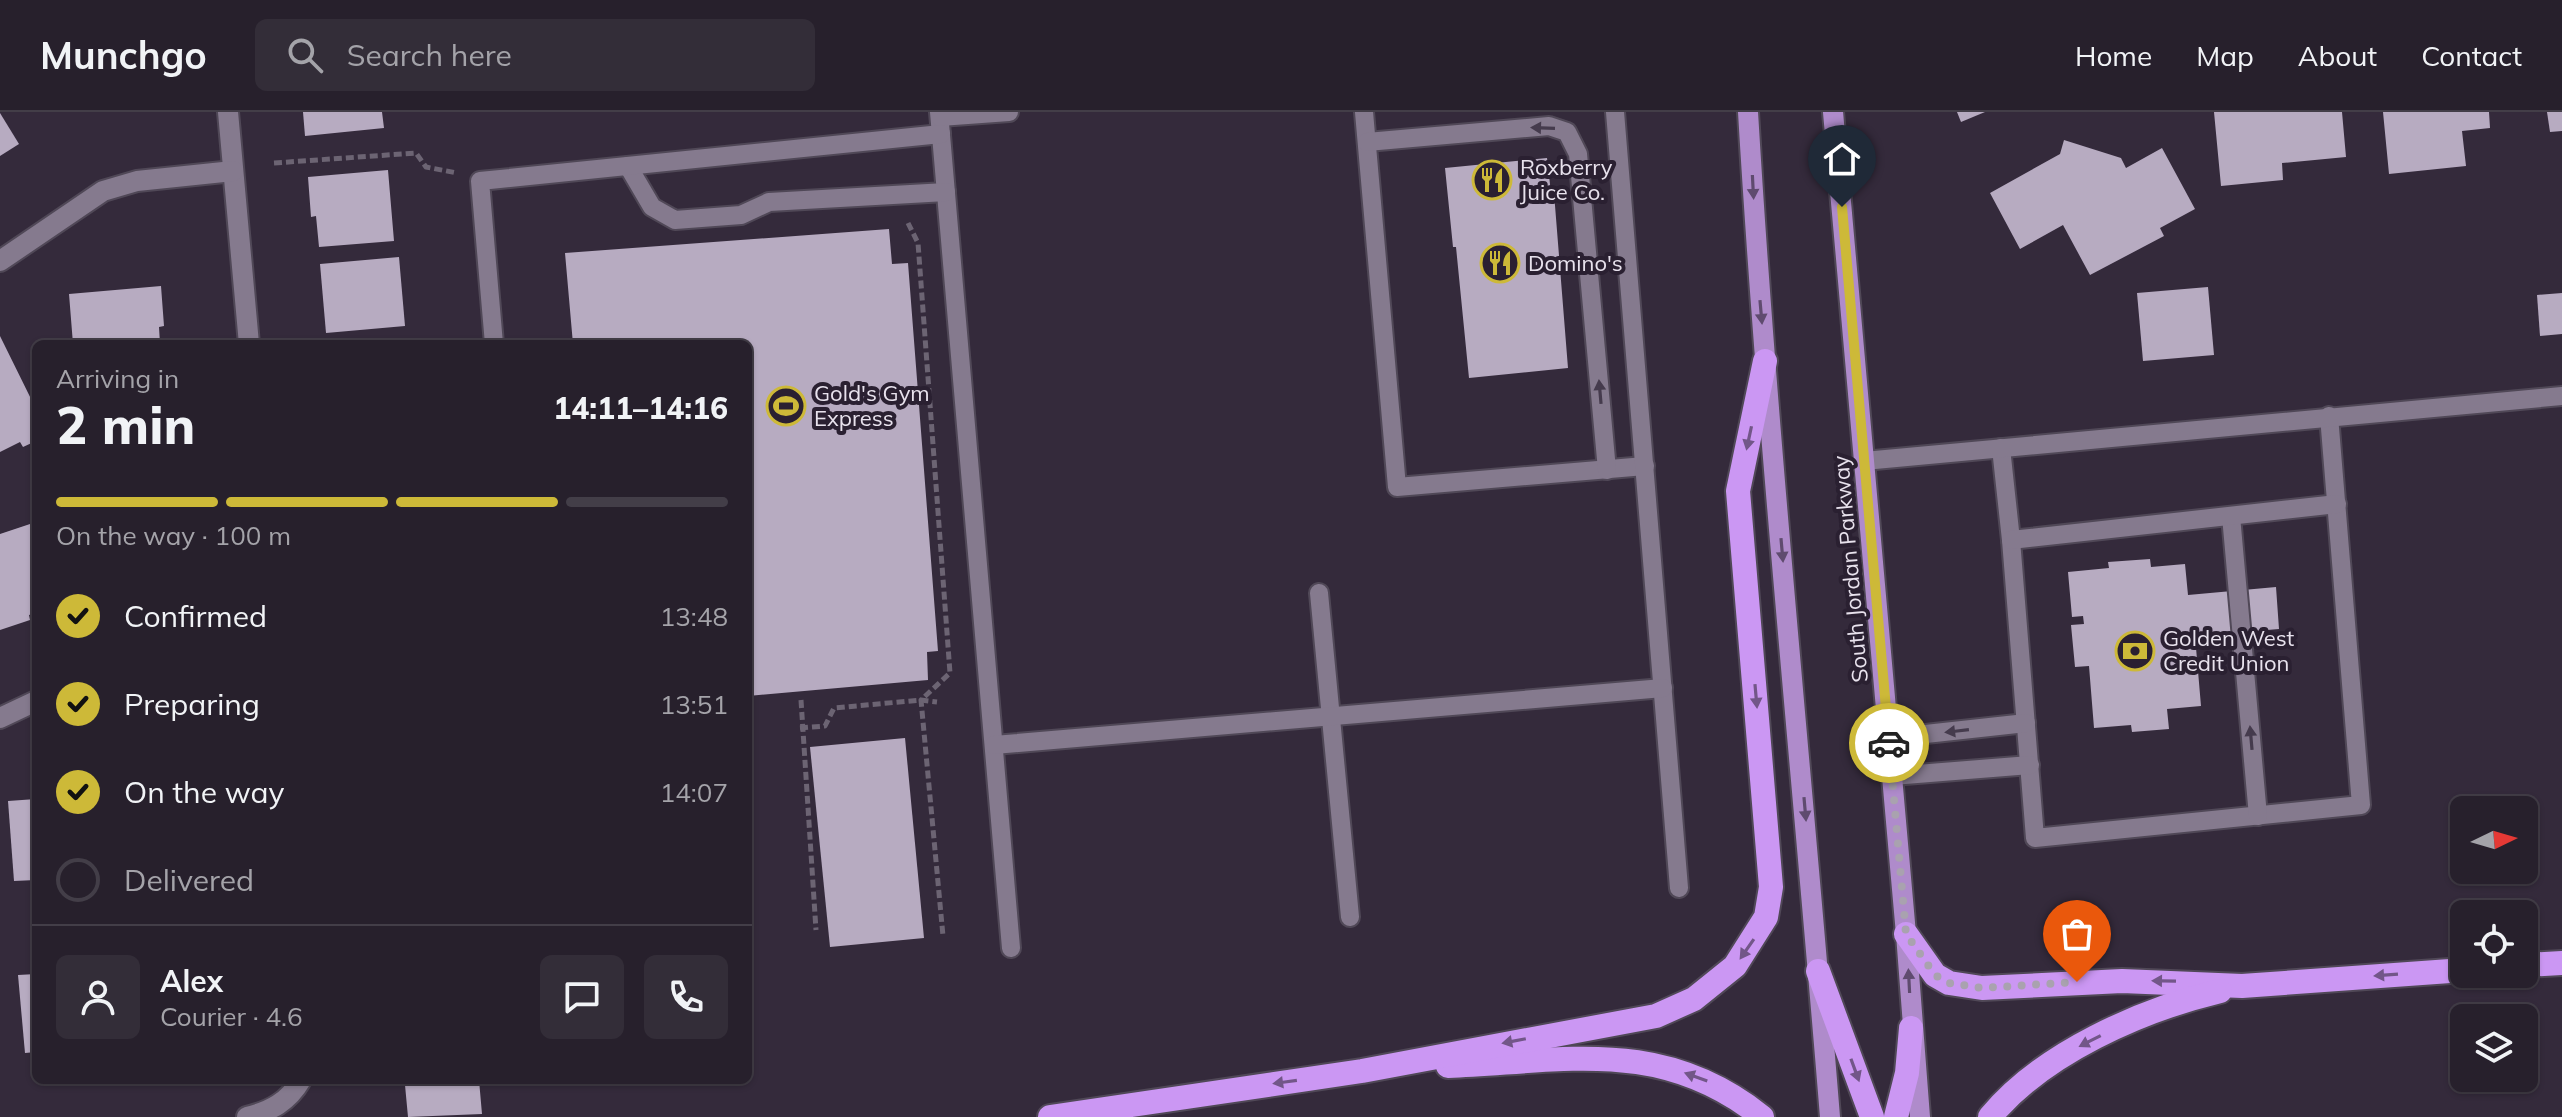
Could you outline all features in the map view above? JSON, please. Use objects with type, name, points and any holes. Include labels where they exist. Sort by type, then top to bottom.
[{"type":"highway","points":[[1050,1117],[1362,1071],[1656,1016],[1694,999],[1735,966],[1759,932],[1770,902],[1771,872],[1738,491],[1765,361]]},
{"type":"highway","points":[[1906,934],[1935,975],[1965,987],[2122,981],[2242,986],[2450,971]]},
{"type":"highway","points":[[2538,964],[2562,963]]},
{"type":"highway","points":[[1818,971],[1872,1117]]},
{"type":"highway","points":[[1990,1117],[2008,1096],[2080,1046],[2177,1003],[2242,986]]},
{"type":"highway","points":[[1896,1117],[1907,1073],[1911,1028]]},
{"type":"highway","points":[[1362,1071],[1591,1059],[1638,1061],[1708,1081],[1762,1117]]},
{"type":"main road","points":[[1748,112],[1765,361],[1830,1117]]},
{"type":"main road","name":"South Jordan Parkway","points":[[1833,112],[1920,1117]]},
{"type":"street","points":[[228,112],[249,340]]},
{"type":"street","points":[[0,261],[103,191],[137,181],[233,171]]},
{"type":"street","points":[[0,718],[32,703]]},
{"type":"street","points":[[247,1117],[279,1105],[297,1086]]},
{"type":"lane","points":[[494,340],[480,181],[628,166],[1009,112]]},
{"type":"lane","points":[[1364,112],[1397,487],[1645,466]]},
{"type":"lane","points":[[1615,112],[1679,888]]},
{"type":"lane","points":[[940,121],[1011,948]]},
{"type":"lane","points":[[1367,142],[1549,126],[1567,132],[1578,154],[1607,470]]},
{"type":"lane","points":[[628,166],[652,207],[675,220],[741,215],[769,202],[946,192]]},
{"type":"lane","points":[[1864,461],[2562,396]]},
{"type":"lane","points":[[2001,448],[2035,838],[2361,805],[2329,416]]},
{"type":"lane","points":[[2011,540],[2337,504]]},
{"type":"lane","points":[[2231,516],[2258,816]]},
{"type":"lane","points":[[1319,593],[1350,917]]},
{"type":"lane","points":[[994,745],[1663,688]]},
{"type":"lane","points":[[1889,738],[2026,723]]},
{"type":"lane","points":[[1892,776],[2030,765]]},
{"type":"path","points":[[274,163],[416,153],[426,167],[450,170]]},
{"type":"path","points":[[905,217],[918,243],[950,673],[921,700]]},
{"type":"path","points":[[801,700],[800,728],[816,930]]},
{"type":"path","points":[[921,700],[943,936]]},
{"type":"path","points":[[800,728],[825,726],[834,708],[921,700],[937,702]]},
{"type":"building","points":[[303,112],[382,112],[384,128],[305,136]]},
{"type":"building","points":[[1957,112],[1985,112],[1961,122]]},
{"type":"building","points":[[2214,112],[2342,112],[2346,157],[2282,163],[2283,180],[2221,186]]},
{"type":"building","points":[[2383,112],[2489,112],[2490,128],[2462,131],[2466,166],[2389,174]]},
{"type":"building","points":[[2547,112],[2562,112],[2562,131],[2550,132]]},
{"type":"building","points":[[0,113],[19,144],[0,156]]},
{"type":"building","points":[[2064,140],[2121,158],[2126,168],[2162,148],[2195,209],[2160,228],[2164,236],[2090,275],[2063,225],[2020,249],[1990,193],[2060,154]]},
{"type":"building","points":[[1547,158],[1551,193],[1554,193],[1568,368],[1469,378],[1445,168]]},
{"type":"building","points":[[388,170],[394,241],[319,247],[316,216],[311,217],[308,177]]},
{"type":"building","points":[[889,229],[892,264],[908,263],[938,651],[927,652],[928,680],[752,696],[752,340],[573,340],[565,253]]},
{"type":"building","points":[[399,257],[405,326],[326,333],[320,264]]},
{"type":"building","points":[[161,286],[164,326],[159,327],[160,340],[73,340],[69,294]]},
{"type":"building","points":[[2208,287],[2214,355],[2143,361],[2137,293]]},
{"type":"building","points":[[2562,293],[2562,334],[2540,336],[2537,295]]},
{"type":"building","points":[[0,336],[32,401],[32,443],[23,447],[20,442],[0,452]]},
{"type":"building","points":[[32,523],[32,614],[29,615],[30,620],[0,630],[0,534]]},
{"type":"building","name":"Golden West Credit Union","points":[[2150,559],[2151,567],[2185,564],[2188,595],[2276,587],[2279,629],[2195,636],[2201,706],[2167,709],[2169,729],[2132,732],[2131,725],[2094,728],[2089,666],[2075,667],[2071,625],[2084,624],[2083,616],[2072,617],[2068,572],[2109,568],[2108,562]]},
{"type":"building","points":[[905,738],[924,938],[830,947],[810,747]]},
{"type":"building","points":[[32,799],[32,880],[14,881],[8,801]]},
{"type":"building","points":[[32,974],[32,1052],[25,1053],[18,975]]},
{"type":"building","points":[[392,1084],[479,1084],[482,1114],[408,1117],[405,1085]]},
{"type":"way so far","points":[[1889,743],[1906,934],[1935,975],[1949,983],[1982,988],[2077,982]]},
{"type":"place","name":"Roxberry Juice Co.","points":[[1492,180]]},
{"type":"place","name":"Domino's","points":[[1500,263]]},
{"type":"place","name":"Gold's Gym Express","points":[[786,406]]},
{"type":"place","name":"Golden West Credit Union","points":[[2135,651]]},
{"type":"route","points":[[1842,207],[1889,743]]}]
